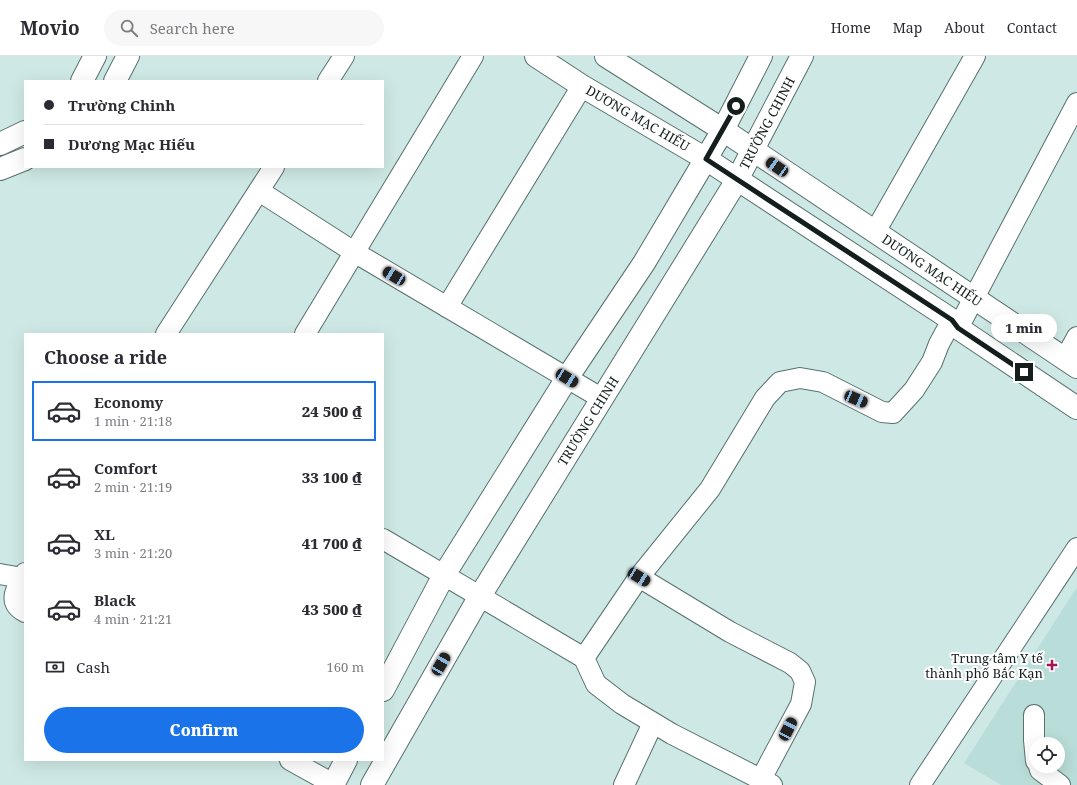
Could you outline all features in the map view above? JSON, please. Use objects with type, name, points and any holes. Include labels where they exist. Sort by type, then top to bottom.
[{"type":"main road","points":[[83,80],[95,56]]},
{"type":"main road","points":[[116,80],[128,56]]},
{"type":"main road","name":"DƯƠNG MẠC HIẾU","points":[[536,56],[582,86],[706,159],[955,324],[1077,408]]},
{"type":"main road","name":"DƯƠNG MẠC HIẾU","points":[[607,56],[723,130],[1071,363]]},
{"type":"main road","points":[[384,688],[444,575],[567,378],[644,263],[723,130],[761,56]]},
{"type":"main road","name":"TRƯỜNG CHINH","points":[[372,785],[480,596],[737,180],[802,56]]},
{"type":"main road","points":[[0,144],[24,132]]},
{"type":"main road","points":[[0,168],[24,159]]},
{"type":"main road","points":[[334,785],[346,761]]},
{"type":"street","points":[[329,80],[344,56]]},
{"type":"street","points":[[306,333],[473,56]]},
{"type":"street","points":[[875,232],[975,56]]},
{"type":"street","points":[[447,307],[582,86]]},
{"type":"street","points":[[584,658],[639,577],[710,489],[765,398],[780,382],[800,378],[823,382],[882,412],[893,413],[914,390],[932,362],[939,344],[974,298],[1077,103]]},
{"type":"street","points":[[167,333],[273,168]]},
{"type":"street","points":[[259,191],[354,252],[601,398]]},
{"type":"street","points":[[1071,363],[1077,337]]},
{"type":"street","points":[[384,540],[584,658],[596,684],[622,704],[672,734],[767,782],[801,704],[805,682],[800,671],[790,664],[730,632],[639,577]]},
{"type":"street","points":[[920,785],[1077,548]]},
{"type":"street","points":[[0,574],[24,575],[14,592],[14,600],[20,609],[24,611]]},
{"type":"street","points":[[1034,716],[1034,737]]},
{"type":"street","points":[[624,785],[653,722]]},
{"type":"street","points":[[292,761],[334,785]]},
{"type":"street","points":[[1044,773],[1060,785]]},
{"type":"shaded area","name":"Trung tâm Y tế thành phố Bắc Kạn","points":[[1077,587],[1077,785],[1001,785],[964,763]]},
{"type":"place","name":"Trung tâm Y tế thành phố Bắc Kạn","points":[[1052,665]]},
{"type":"route","points":[[736,106],[706,159],[952,320],[958,328],[1024,372]]}]
